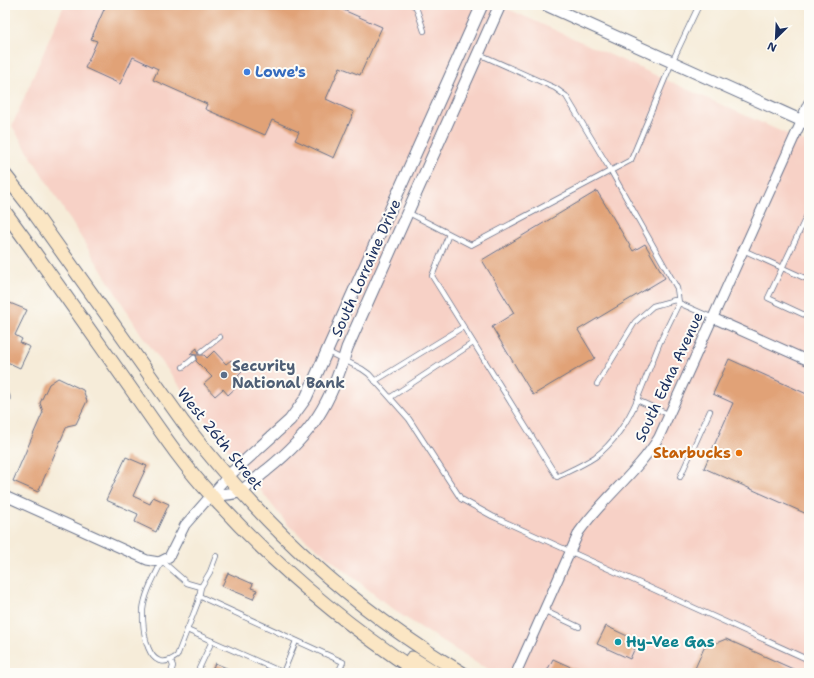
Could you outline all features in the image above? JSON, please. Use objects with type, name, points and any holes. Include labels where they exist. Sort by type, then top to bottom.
[{"type":"main road","name":"West 26th Street","points":[[5,175],[183,422],[227,477],[291,545],[350,597],[412,641],[462,673]]},
{"type":"main road","points":[[5,212],[156,424],[211,496],[270,556],[346,621],[420,673]]},
{"type":"main road","points":[[346,621],[436,673]]},
{"type":"street","name":"South Lorraine Drive","points":[[227,477],[280,430],[298,411],[315,381],[482,5]]},
{"type":"street","name":"South Lorraine Drive","points":[[211,496],[240,491],[282,457],[315,422],[330,397],[347,348],[500,5]]},
{"type":"street","points":[[546,5],[806,122],[809,104]]},
{"type":"street","name":"South Edna Avenue","points":[[516,673],[579,532],[589,518],[646,456],[659,437],[743,250],[806,122]]},
{"type":"street","points":[[713,318],[809,361]]},
{"type":"street","points":[[5,496],[148,560],[162,561],[172,553],[185,525],[227,477]]},
{"type":"lane","points":[[413,5],[416,7],[424,31]]},
{"type":"lane","points":[[407,212],[471,244],[631,160],[672,62],[699,5]]},
{"type":"lane","points":[[450,234],[432,276],[557,477],[595,457],[609,445],[630,415],[679,303],[678,288],[566,96],[555,88],[478,54]]},
{"type":"lane","points":[[809,211],[768,298],[809,317]]},
{"type":"lane","points":[[743,250],[809,280]]},
{"type":"lane","points":[[597,384],[634,322],[653,306],[676,300],[679,303],[713,318]]},
{"type":"lane","points":[[375,380],[463,327]]},
{"type":"lane","points":[[201,352],[220,337]]},
{"type":"lane","points":[[391,397],[473,342]]},
{"type":"lane","points":[[328,352],[362,369],[391,397],[409,419],[461,499],[492,516],[809,660]]},
{"type":"lane","points":[[183,367],[194,358]]},
{"type":"lane","points":[[636,400],[670,415]]},
{"type":"lane","points":[[680,478],[710,411]]},
{"type":"lane","points":[[200,587],[187,583],[162,561],[150,586],[144,609],[143,633],[147,650],[151,657],[157,662],[164,664],[171,662],[177,656],[188,630],[199,596],[200,587],[210,572],[216,556]]},
{"type":"lane","points":[[199,596],[343,662],[338,673]]},
{"type":"lane","points":[[543,610],[580,627]]},
{"type":"lane","points":[[188,630],[283,673],[296,641]]},
{"type":"lane","points":[[197,673],[212,641]]},
{"type":"lane","points":[[171,662],[173,666],[171,673]]},
{"type":"shaded area","points":[[64,5],[499,5],[809,144],[809,673],[496,673],[478,664],[395,611],[288,525],[218,437],[141,334],[12,126]]},
{"type":"building","name":"Lowe's","points":[[106,5],[332,5],[382,27],[360,75],[340,67],[326,99],[354,112],[334,158],[295,140],[299,132],[272,120],[265,135],[205,109],[207,104],[153,80],[158,69],[133,57],[120,84],[85,68],[97,41],[91,39]]},
{"type":"building","points":[[597,191],[633,251],[645,244],[665,278],[578,330],[595,358],[533,395],[492,327],[514,313],[482,260]]},
{"type":"building","points":[[5,301],[27,310],[15,335],[22,339],[20,343],[30,347],[20,368],[5,361]]},
{"type":"building","points":[[197,348],[198,355],[204,355],[207,358],[214,351],[226,364],[231,360],[242,372],[238,376],[243,381],[228,395],[223,389],[215,396],[204,384],[212,377],[196,361],[197,355],[190,354]]},
{"type":"building","points":[[729,359],[809,395],[809,515],[704,468],[733,403],[713,394]]},
{"type":"building","points":[[58,378],[83,390],[87,401],[76,424],[67,426],[38,492],[13,481],[43,412],[40,403],[49,384]]},
{"type":"building","points":[[126,457],[147,466],[133,496],[150,504],[153,497],[169,504],[156,532],[135,522],[138,514],[106,500]]},
{"type":"building","points":[[228,573],[253,584],[251,588],[257,590],[253,599],[222,586]]},
{"type":"building","name":"Hy-Vee Gas","points":[[606,626],[638,641],[630,659],[597,644]]},
{"type":"building","points":[[726,639],[802,673],[693,673],[704,648]]},
{"type":"building","points":[[553,659],[584,673],[546,673]]},
{"type":"building","points":[[215,663],[238,673],[211,673]]},
{"type":"place","name":"Lowe's","points":[[247,72]]},
{"type":"place","name":"Security National Bank","points":[[224,375]]},
{"type":"place","name":"Starbucks","points":[[739,453]]},
{"type":"place","name":"Hy-Vee Gas","points":[[618,642]]}]
